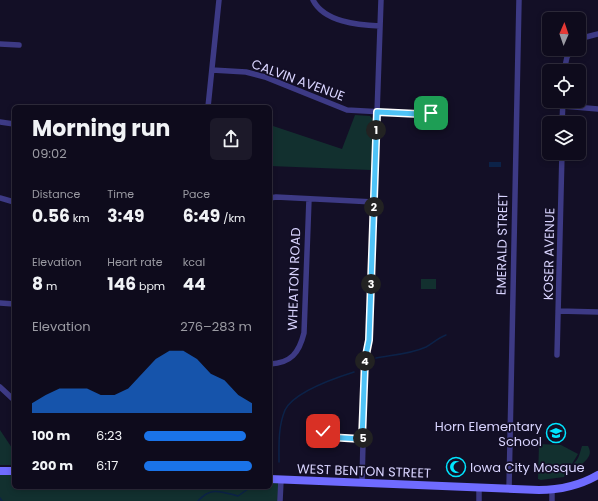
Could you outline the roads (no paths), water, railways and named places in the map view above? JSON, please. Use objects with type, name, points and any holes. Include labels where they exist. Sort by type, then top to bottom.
[{"type":"street","points":[[208,105],[211,91],[219,0]]},
{"type":"street","points":[[313,0],[317,7],[333,17],[357,25],[380,26]]},
{"type":"street","points":[[362,483],[365,360],[369,340],[381,0]]},
{"type":"street","name":"EMERALD STREET","points":[[509,489],[519,0]]},
{"type":"street","points":[[586,37],[598,34]]},
{"type":"street","points":[[0,44],[19,45]]},
{"type":"street","name":"CALVIN AVENUE","points":[[212,70],[246,72],[265,77],[339,107],[356,111],[419,114]]},
{"type":"street","points":[[586,106],[598,108]]},
{"type":"street","points":[[0,122],[12,124]]},
{"type":"street","name":"KOSER AVENUE","points":[[557,355],[562,160]]},
{"type":"street","points":[[0,198],[12,201]]},
{"type":"street","points":[[272,198],[374,202]]},
{"type":"street","name":"WHEATON ROAD","points":[[272,364],[282,363],[288,360],[298,350],[302,343],[304,333],[308,199]]},
{"type":"street","points":[[0,303],[12,304]]},
{"type":"street","points":[[558,311],[598,312]]},
{"type":"street","points":[[0,387],[12,398]]},
{"type":"street","points":[[327,437],[362,439]]},
{"type":"street","points":[[0,471],[12,471]]},
{"type":"street","name":"WEST BENTON STREET","points":[[272,479],[552,490],[573,486],[598,475]]},
{"type":"street","points":[[280,501],[281,480]]},
{"type":"street","points":[[479,488],[479,501]]},
{"type":"street","points":[[552,490],[552,501]]},
{"type":"water","points":[[489,162],[501,162],[501,167],[489,167]]},
{"type":"waterway","points":[[376,358],[408,353],[426,347],[446,335]]},
{"type":"waterway","points":[[279,462],[279,436],[281,423],[285,410],[290,403],[316,386],[354,372]]},
{"type":"waterway","points":[[198,501],[207,493],[217,491],[238,496],[248,489]]},
{"type":"place","name":"Horn Elementary School","points":[[556,433]]},
{"type":"place","name":"Iowa City Mosque","points":[[456,467]]}]
